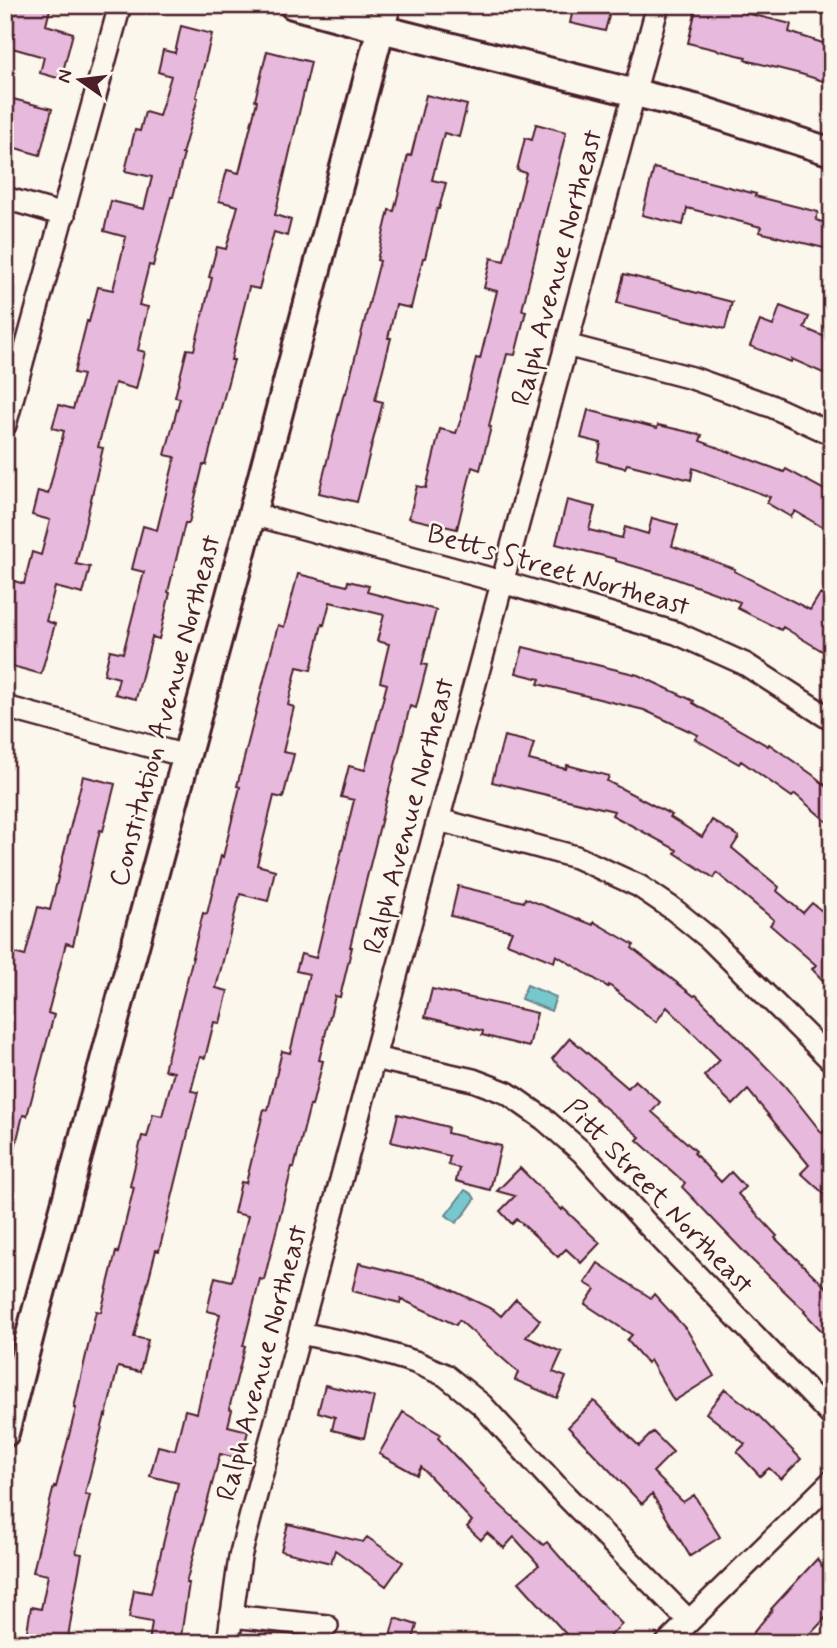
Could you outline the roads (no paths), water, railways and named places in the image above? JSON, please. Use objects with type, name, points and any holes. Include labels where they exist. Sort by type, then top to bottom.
[{"type":"street","points":[[5,425],[120,5]]},
{"type":"street","points":[[293,5],[384,17],[635,93],[695,108],[832,152]]},
{"type":"street","name":"Ralph Avenue Northeast","points":[[228,1643],[240,1557],[658,5]]},
{"type":"street","name":"Constitution Avenue Northeast","points":[[5,1433],[384,17]]},
{"type":"street","points":[[5,198],[64,215]]},
{"type":"street","points":[[566,345],[692,378],[771,406],[832,434]]},
{"type":"street","name":"Betts Street Northeast","points":[[252,514],[676,632],[745,664],[832,720]]},
{"type":"street","points":[[5,707],[186,756]]},
{"type":"street","points":[[439,820],[576,857],[639,886],[673,908],[710,939],[832,1061]]},
{"type":"street","name":"Pitt Street Northeast","points":[[374,1058],[473,1080],[507,1093],[544,1119],[582,1152],[647,1224],[832,1416]]},
{"type":"street","points":[[300,1333],[375,1350],[415,1362],[444,1375],[482,1405],[561,1491],[689,1621]]},
{"type":"street","points":[[667,1643],[832,1481]]},
{"type":"street","points":[[231,1616],[327,1626]]},
{"type":"water","points":[[527,985],[556,997],[551,1011],[521,999]]},
{"type":"water","points":[[465,1190],[475,1199],[456,1223],[446,1215]]}]
